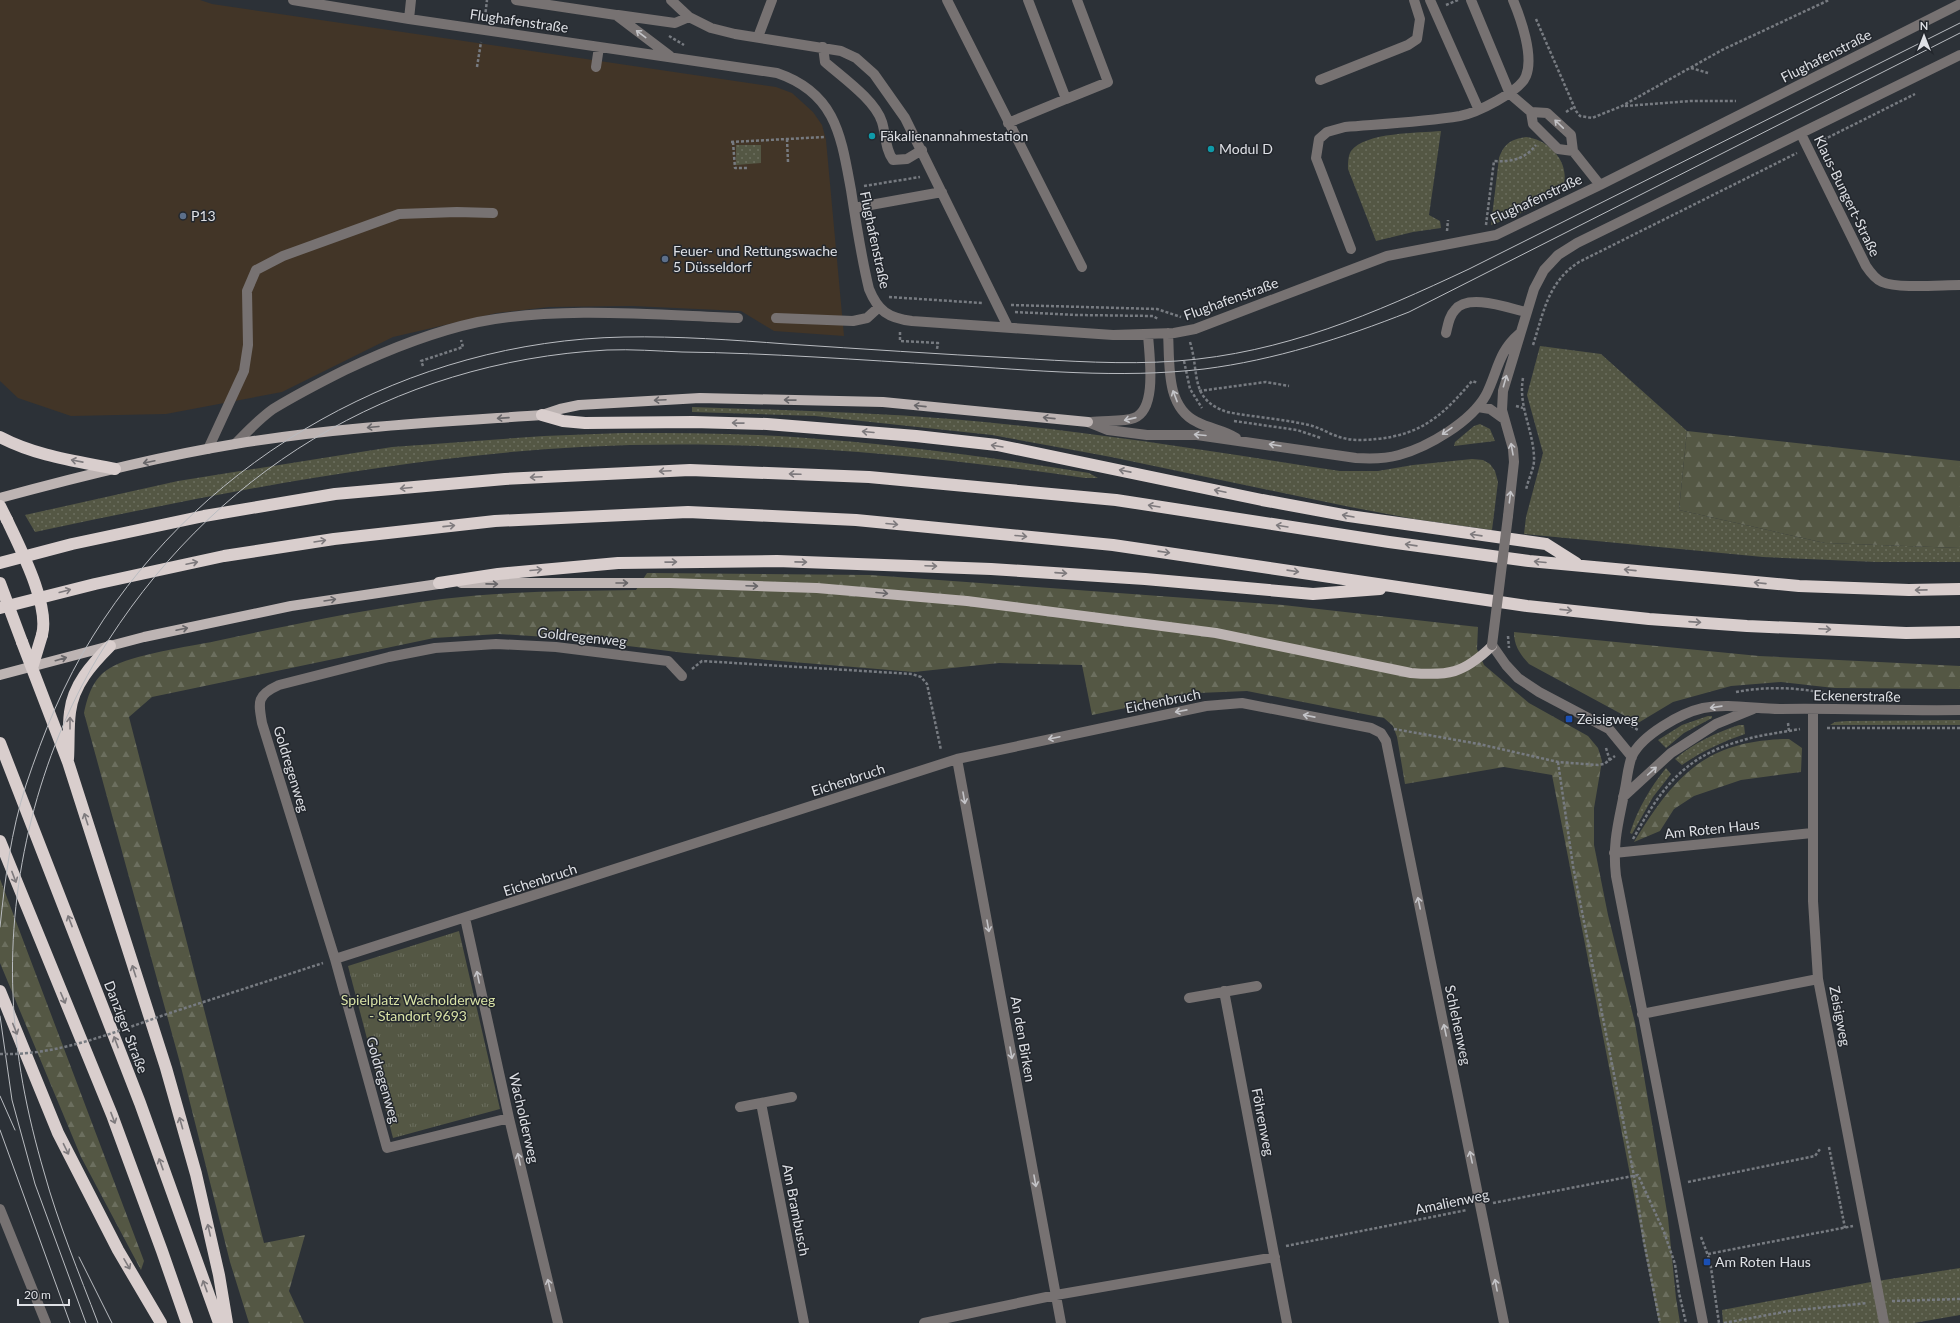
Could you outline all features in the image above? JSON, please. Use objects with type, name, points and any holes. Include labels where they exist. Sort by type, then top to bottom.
[{"type":"highway","points":[[542,415],[563,421],[585,423],[693,422],[767,424],[916,436],[997,445],[1262,500],[1349,516],[1546,544],[1579,565]]},
{"type":"highway","points":[[0,437],[23,447],[49,455],[115,469]]},
{"type":"highway","points":[[0,563],[72,544],[204,516],[335,494],[504,479],[690,470],[869,477],[1116,500],[1389,542],[1529,561],[1799,586],[1909,590],[1960,589]]},
{"type":"highway","points":[[0,506],[33,580],[43,609],[44,627],[32,668]]},
{"type":"highway","points":[[0,608],[95,584],[224,556],[334,539],[495,521],[688,512],[856,520],[1114,545],[1527,606],[1649,619],[1747,626],[1906,633],[1960,632]]},
{"type":"highway","points":[[439,583],[498,574],[618,563],[777,561],[991,569],[1145,578],[1313,594],[1403,588]]},
{"type":"highway","points":[[0,583],[68,762],[166,1068],[196,1174],[219,1275],[227,1323]]},
{"type":"highway","points":[[68,762],[70,712],[74,696],[81,680],[97,659],[110,646]]},
{"type":"highway","name":"Danziger Straße","points":[[0,743],[140,1103],[219,1323]]},
{"type":"highway","points":[[0,841],[112,1115],[162,1250],[187,1323]]},
{"type":"highway","points":[[0,990],[58,1133],[118,1250],[161,1323]]},
{"type":"main road","points":[[0,498],[115,469],[235,444],[359,429],[542,415],[579,405],[700,398],[883,402],[1088,422]]},
{"type":"main road","points":[[0,675],[32,668],[144,637],[291,606],[439,583],[670,583],[817,588],[967,601],[1216,633],[1411,672],[1437,675],[1456,672],[1472,663],[1492,646]]},
{"type":"street","name":"Flughafenstraße","points":[[293,0],[409,19],[777,73],[793,78],[806,87],[829,111],[836,123],[843,146],[869,289],[879,307],[886,314],[901,320],[1113,335],[1168,333],[1195,329],[1387,256],[1496,235],[1600,186],[1960,4]]},
{"type":"street","points":[[409,19],[411,0]]},
{"type":"street","points":[[516,0],[675,23],[689,17]]},
{"type":"street","points":[[671,0],[689,17],[711,28],[758,38],[841,51],[866,65],[886,89],[922,150],[1008,327]]},
{"type":"street","points":[[758,38],[772,0]]},
{"type":"street","points":[[947,0],[1082,267]]},
{"type":"street","points":[[1028,0],[1066,99]]},
{"type":"street","points":[[1008,123],[1108,82],[1077,0]]},
{"type":"street","points":[[1320,80],[1408,45],[1416,40],[1420,19],[1414,0]]},
{"type":"street","points":[[1430,0],[1478,108]]},
{"type":"street","points":[[1471,0],[1510,94],[1530,112],[1533,124],[1558,148],[1574,151]]},
{"type":"street","points":[[1352,249],[1316,158],[1319,140],[1327,132],[1345,127],[1461,116],[1510,94],[1526,78],[1529,67],[1526,42],[1513,0]]},
{"type":"street","points":[[616,15],[672,58]]},
{"type":"street","points":[[596,67],[599,47]]},
{"type":"street","points":[[823,47],[825,62],[849,84],[869,99],[882,121],[888,153],[893,160],[907,159],[922,150]]},
{"type":"street","points":[[1704,1323],[1618,893],[1614,853],[1616,828],[1632,757],[1609,729],[1539,692],[1518,678],[1492,646],[1514,462],[1513,449],[1504,419],[1501,400],[1503,390],[1534,289],[1544,270],[1558,255],[1577,243],[1960,55]]},
{"type":"street","points":[[1530,112],[1547,113],[1571,135],[1574,151],[1600,186]]},
{"type":"street","name":"Klaus-Bungert-Straße","points":[[1801,134],[1866,266],[1873,275],[1881,282],[1894,285],[1960,285]]},
{"type":"street","points":[[854,208],[942,192]]},
{"type":"street","points":[[208,449],[244,371],[248,344],[247,291],[256,270],[283,256],[399,214],[458,212],[493,213]]},
{"type":"street","points":[[1446,333],[1452,314],[1456,308],[1468,302],[1486,302],[1526,312]]},
{"type":"street","points":[[776,318],[853,321],[867,318],[879,307]]},
{"type":"street","points":[[235,444],[254,425],[273,410],[331,377],[402,345],[436,333],[478,322],[552,314],[738,318]]},
{"type":"street","points":[[1168,333],[1171,385],[1181,410],[1194,421],[1222,430],[1238,440]]},
{"type":"street","points":[[1088,422],[1125,420],[1142,414],[1146,407],[1150,389],[1148,334]]},
{"type":"street","points":[[1088,422],[1108,430],[1147,435],[1197,435],[1334,455],[1375,459],[1398,455],[1429,443],[1461,421],[1478,407],[1486,395],[1504,349],[1519,334]]},
{"type":"street","points":[[1478,407],[1490,409],[1504,419]]},
{"type":"street","name":"Goldregenweg","points":[[509,1118],[388,1148],[335,959],[262,723],[259,705],[261,697],[268,690],[279,685],[389,657],[435,648],[496,644],[556,647],[668,661],[682,676]]},
{"type":"street","name":"Eichenbruch","points":[[335,959],[957,759],[1173,712],[1206,706],[1242,704],[1371,728],[1381,733]]},
{"type":"street","name":"Eckenerstraße","points":[[1632,757],[1642,743],[1652,734],[1685,714],[1702,709],[1724,706],[1754,709],[1960,710]]},
{"type":"street","name":"Eckenerstraße","points":[[1623,797],[1671,754],[1716,724],[1754,709]]},
{"type":"street","name":"Zeisigweg","points":[[1812,709],[1813,901],[1818,979],[1884,1323]]},
{"type":"street","name":"Schlehenweg","points":[[1381,733],[1386,741],[1504,1323]]},
{"type":"street","name":"An den Birken","points":[[957,759],[1061,1323]]},
{"type":"street","name":"Am Roten Haus","points":[[1614,853],[1812,833]]},
{"type":"street","name":"Wacholderweg","points":[[465,918],[509,1118],[558,1323]]},
{"type":"street","points":[[1642,1014],[1818,979]]},
{"type":"street","points":[[1189,998],[1257,986]]},
{"type":"street","name":"Föhrenweg","points":[[1224,992],[1287,1323]]},
{"type":"street","points":[[740,1107],[792,1097]]},
{"type":"street","name":"Am Brambusch","points":[[760,1103],[804,1323]]},
{"type":"street","points":[[0,1209],[46,1323]]},
{"type":"street","points":[[924,1323],[1056,1295],[1274,1253]]},
{"type":"path","points":[[1534,14],[1574,107],[1580,116],[1592,118],[1622,106],[1722,50],[1829,0]]},
{"type":"path","points":[[668,36],[685,46]]},
{"type":"path","points":[[1690,68],[1708,73]]},
{"type":"path","points":[[1531,350],[1551,293],[1560,277],[1579,262],[1919,92]]},
{"type":"path","points":[[1622,106],[1690,101],[1738,102]]},
{"type":"path","points":[[1556,121],[1561,114],[1574,107]]},
{"type":"path","points":[[748,168],[734,168],[732,142],[828,136],[826,130]]},
{"type":"path","points":[[1479,226],[1486,225],[1494,161],[1510,161],[1522,158],[1534,148],[1544,135]]},
{"type":"path","points":[[786,139],[788,162]]},
{"type":"path","points":[[850,189],[934,175]]},
{"type":"path","name":"Flughafenstraße","points":[[862,178],[867,206]]},
{"type":"path","points":[[1446,233],[1448,220]]},
{"type":"path","points":[[1440,233],[1452,232]]},
{"type":"path","name":"Flughafenstraße","points":[[887,293],[889,297],[999,308],[1157,309],[1181,317]]},
{"type":"path","points":[[999,308],[1077,315],[1153,316],[1162,322]]},
{"type":"path","points":[[901,327],[900,341],[938,343],[937,349]]},
{"type":"path","points":[[1189,342],[1199,390],[1215,408],[1228,412],[1298,423],[1344,438],[1363,440],[1394,437],[1424,427],[1450,406],[1472,381],[1485,385]]},
{"type":"path","points":[[423,366],[421,361],[460,348]]},
{"type":"path","points":[[1183,358],[1190,388],[1199,404],[1205,411]]},
{"type":"path","points":[[1513,405],[1523,408],[1521,396],[1523,372]]},
{"type":"path","points":[[1199,390],[1266,382],[1289,386]]},
{"type":"path","points":[[1233,421],[1298,430],[1326,440]]},
{"type":"path","points":[[682,676],[702,662],[912,674],[921,677],[927,684],[944,763]]},
{"type":"path","points":[[1761,689],[1761,696]]},
{"type":"path","points":[[1788,722],[1789,731],[1806,728]]},
{"type":"path","points":[[1825,728],[1960,728]]},
{"type":"path","points":[[1392,729],[1479,744],[1558,762],[1598,765],[1612,760],[1603,744]]},
{"type":"path","name":"Am Roten Haus","points":[[1632,840],[1658,796],[1679,773],[1696,760],[1730,744],[1789,731]]},
{"type":"path","points":[[1558,762],[1573,866],[1634,1176],[1644,1242],[1660,1323]]},
{"type":"path","points":[[0,1054],[23,1054],[52,1051],[335,959]]},
{"type":"path","points":[[1829,1147],[1845,1228]]},
{"type":"path","points":[[1686,1182],[1815,1156],[1820,1149]]},
{"type":"path","points":[[1634,1176],[1638,1175],[1664,1232],[1675,1264],[1679,1293],[1686,1323]]},
{"type":"path","name":"Amalienweg","points":[[1274,1253],[1481,1206],[1634,1176]]},
{"type":"path","points":[[1708,1254],[1866,1224]]},
{"type":"path","points":[[1709,1261],[1720,1323]]},
{"type":"path","points":[[1724,1323],[1789,1311],[1839,1304],[1960,1299]]},
{"type":"shaded area","name":"P13","points":[[0,0],[200,0],[212,4],[776,87],[792,93],[813,112],[822,125],[826,140],[844,336],[774,331],[741,311],[632,306],[549,307],[497,313],[393,337],[282,392],[166,414],[71,416],[18,398],[0,381]]},
{"type":"green space","points":[[1441,131],[1429,215],[1440,221],[1441,228],[1413,232],[1376,241],[1348,169],[1351,151],[1358,145],[1368,140],[1380,137],[1407,133]]},
{"type":"green space","points":[[1526,137],[1542,142],[1555,152],[1563,166],[1565,175],[1564,183],[1556,191],[1539,203],[1491,225],[1499,158],[1503,149],[1509,143],[1516,139]]},
{"type":"green space","points":[[736,145],[761,145],[761,163],[736,165]]},
{"type":"green space","points":[[1540,346],[1601,354],[1687,431],[1679,510],[1825,543],[1960,548],[1960,562],[1876,562],[1763,557],[1524,534],[1526,517],[1543,453],[1527,395]]},
{"type":"green space","points":[[692,407],[951,419],[1048,429],[1146,442],[1340,471],[1378,471],[1413,465],[1472,459],[1483,460],[1490,464],[1495,471],[1498,482],[1492,530],[1414,519],[1350,507],[1111,457],[992,435],[815,416],[692,412]]},
{"type":"green space","points":[[1480,424],[1490,429],[1495,441],[1454,446],[1455,442],[1474,426]]},
{"type":"green space","points":[[1687,431],[1960,461],[1960,548],[1825,543],[1679,510]]},
{"type":"green space","points":[[622,433],[751,435],[868,443],[979,456],[1052,467],[1089,473],[1098,478],[1085,478],[1023,469],[897,455],[834,450],[708,445],[581,447],[443,459],[375,468],[238,491],[35,532],[25,515],[178,481],[392,447],[544,436]]},
{"type":"green space","points":[[647,573],[870,575],[1283,605],[1478,627],[1477,649],[1484,665],[1529,703],[1588,736],[1598,748],[1602,761],[1594,808],[1594,845],[1608,915],[1635,1023],[1668,1218],[1680,1323],[1659,1323],[1552,775],[1504,767],[1405,784],[1397,737],[1393,726],[1384,718],[1247,691],[1198,693],[1092,715],[1082,665],[999,663],[914,672],[685,653],[563,638],[499,634],[434,638],[152,697],[129,717],[264,1243],[305,1235],[289,1291],[304,1323],[249,1323],[230,1262],[180,1063],[84,713],[87,700],[95,682],[110,668],[132,659],[272,629],[385,608],[466,596],[563,591],[636,590]]},
{"type":"green space","points":[[1514,632],[1759,656],[1960,666],[1960,689],[1834,688],[1781,682],[1731,686],[1673,702],[1638,723],[1529,664],[1518,650]]},
{"type":"green space","points":[[1712,716],[1712,718],[1684,733],[1666,748],[1658,740],[1682,725]]},
{"type":"green space","points":[[1960,720],[1960,725],[1830,725],[1835,722],[1847,721]]},
{"type":"green space","points":[[1739,725],[1744,725],[1745,734],[1712,747],[1682,765],[1675,759],[1705,739]]},
{"type":"green space","points":[[1789,739],[1802,748],[1801,772],[1741,780],[1694,796],[1674,809],[1660,831],[1634,842],[1649,818],[1679,780],[1714,754],[1736,746],[1760,741]]},
{"type":"green space","points":[[1666,768],[1671,774],[1653,797],[1632,834],[1630,833],[1645,799]]},
{"type":"green space","points":[[0,879],[144,1261],[141,1270],[81,1157],[0,963]]},
{"type":"green space","name":"Spielplatz Wacholderweg - Standort 9693","points":[[459,931],[500,1109],[393,1138],[348,966]]},
{"type":"green space","points":[[1960,1268],[1960,1315],[1914,1323],[1723,1323],[1722,1310],[1871,1282]]},
{"type":"tram line","points":[[0,927],[6,873],[16,820],[26,785],[47,728],[82,654],[93,636],[140,571],[194,513],[255,462],[321,420],[392,385],[467,360],[545,344],[624,337],[706,339],[957,355],[1116,363],[1177,361],[1216,357],[1254,350],[1327,329],[1363,316],[1433,286],[1960,23]]},
{"type":"tram line","points":[[98,1323],[69,1248],[50,1191],[32,1128],[19,1061],[14,1016],[13,951],[16,907],[22,863],[44,776],[59,735],[77,695],[98,657],[143,591],[194,533],[251,482],[314,439],[381,404],[452,377],[528,359],[607,350],[635,350],[782,355],[1076,373],[1140,373],[1204,369],[1283,354],[1359,331],[1409,312],[1960,33]]},
{"type":"tram line","points":[[0,1016],[12,1100],[35,1184],[86,1323]]},
{"type":"tram line","points":[[0,1096],[15,1130]]},
{"type":"tram line","points":[[0,1130],[70,1323]]},
{"type":"tram line","points":[[79,1257],[112,1323]]},
{"type":"place","name":"Fäkalienannahmestation","points":[[872,136]]},
{"type":"place","name":"Modul D","points":[[1211,149]]},
{"type":"place","name":"P13","points":[[183,216]]},
{"type":"place","name":"Feuer- und Rettungswache 5 Düsseldorf","points":[[665,259]]},
{"type":"place","name":"Zeisigweg","points":[[1569,719]]},
{"type":"place","name":"Am Roten Haus","points":[[1707,1262]]}]
